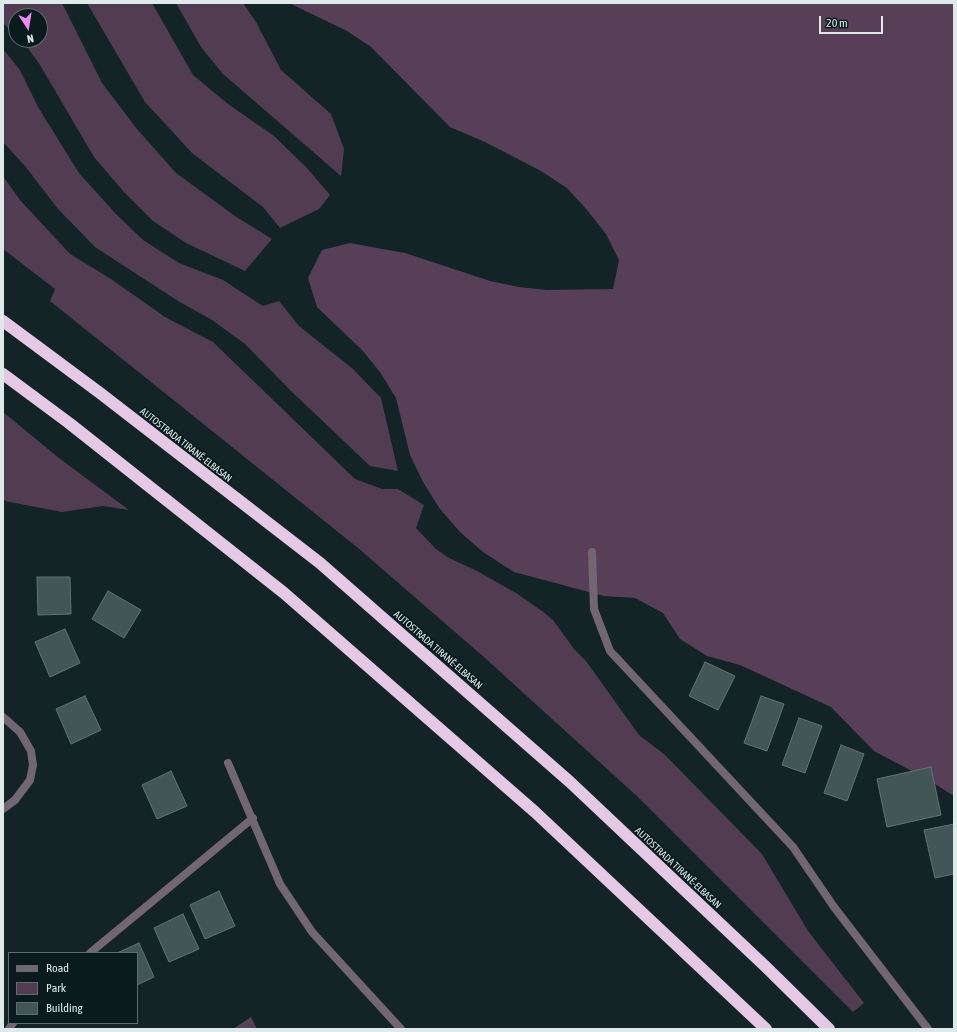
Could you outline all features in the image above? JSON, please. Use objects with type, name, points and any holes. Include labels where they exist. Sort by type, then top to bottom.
[{"type":"highway","name":"AUTOSTRADA TIRANË-ELBASAN","points":[[3,322],[106,398],[320,564],[570,782],[766,967],[829,1029]]},
{"type":"highway","points":[[3,374],[69,423],[284,593],[535,812],[766,1029]]},
{"type":"street","points":[[592,552],[594,609],[610,651],[792,847],[834,907],[928,1029]]},
{"type":"street","points":[[3,717],[20,732],[31,751],[33,765],[30,780],[16,800],[3,809]]},
{"type":"street","points":[[228,763],[253,818],[280,884],[312,932],[401,1029]]},
{"type":"street","points":[[91,952],[253,818]]},
{"type":"green space","points":[[3,3],[62,3],[102,83],[137,129],[176,173],[235,216],[272,239],[245,271],[186,243],[153,221],[123,191],[94,157],[40,65],[28,48],[48,48],[48,8],[8,8],[8,28],[3,23]]},
{"type":"green space","points":[[87,3],[152,3],[193,75],[228,104],[274,136],[307,168],[330,195],[319,209],[280,228],[263,207],[192,153],[145,102]]},
{"type":"green space","points":[[176,3],[243,3],[256,22],[281,70],[331,114],[344,149],[341,176],[223,74],[201,47]]},
{"type":"green space","points":[[3,49],[20,70],[38,107],[79,173],[115,213],[143,240],[179,263],[223,280],[263,306],[279,301],[299,326],[353,369],[381,398],[398,471],[370,466],[290,390],[245,344],[212,320],[178,301],[95,247],[58,209],[25,166],[3,142]]},
{"type":"green space","points":[[3,176],[20,200],[70,254],[111,279],[165,317],[213,342],[355,479],[382,489],[398,489],[424,505],[416,528],[436,549],[449,558],[477,571],[516,593],[553,620],[574,649],[586,661],[639,735],[664,754],[762,854],[808,931],[864,1003],[853,1012],[639,798],[485,658],[358,548],[50,301],[55,289],[3,249]]},
{"type":"green space","points":[[3,412],[59,458],[129,510],[103,506],[62,512],[5,501],[3,499]]},
{"type":"shaded area","points":[[289,3],[954,3],[954,796],[927,779],[874,751],[831,707],[740,665],[707,656],[680,639],[663,613],[635,598],[604,596],[514,572],[483,552],[460,532],[440,509],[423,482],[410,455],[396,398],[380,372],[362,350],[317,307],[308,278],[322,250],[350,243],[405,253],[490,281],[519,287],[547,290],[613,289],[619,260],[606,234],[567,188],[541,171],[485,142],[450,127],[371,47],[347,31]]},
{"type":"shaded area","points":[[251,1017],[257,1029],[233,1029]]},
{"type":"building","points":[[37,577],[70,577],[71,614],[38,615]]},
{"type":"building","points":[[108,591],[141,610],[124,638],[92,619]]},
{"type":"building","points":[[65,629],[80,663],[50,677],[35,642]]},
{"type":"building","points":[[705,662],[735,676],[718,710],[689,696]]},
{"type":"building","points":[[85,696],[101,730],[71,744],[56,709]]},
{"type":"building","points":[[761,696],[784,704],[767,751],[744,743]]},
{"type":"building","points":[[799,718],[822,726],[805,773],[782,765]]},
{"type":"building","points":[[841,745],[864,754],[847,801],[824,793]]},
{"type":"building","points":[[931,767],[941,815],[887,827],[877,779]]},
{"type":"building","points":[[171,771],[187,806],[157,819],[142,785]]},
{"type":"building","points":[[954,824],[954,874],[935,878],[924,830]]},
{"type":"building","points":[[219,891],[235,926],[205,939],[190,905]]},
{"type":"building","points":[[183,914],[199,949],[169,962],[154,928]]},
{"type":"building","points":[[139,943],[154,977],[138,985],[138,952],[119,952]]}]
